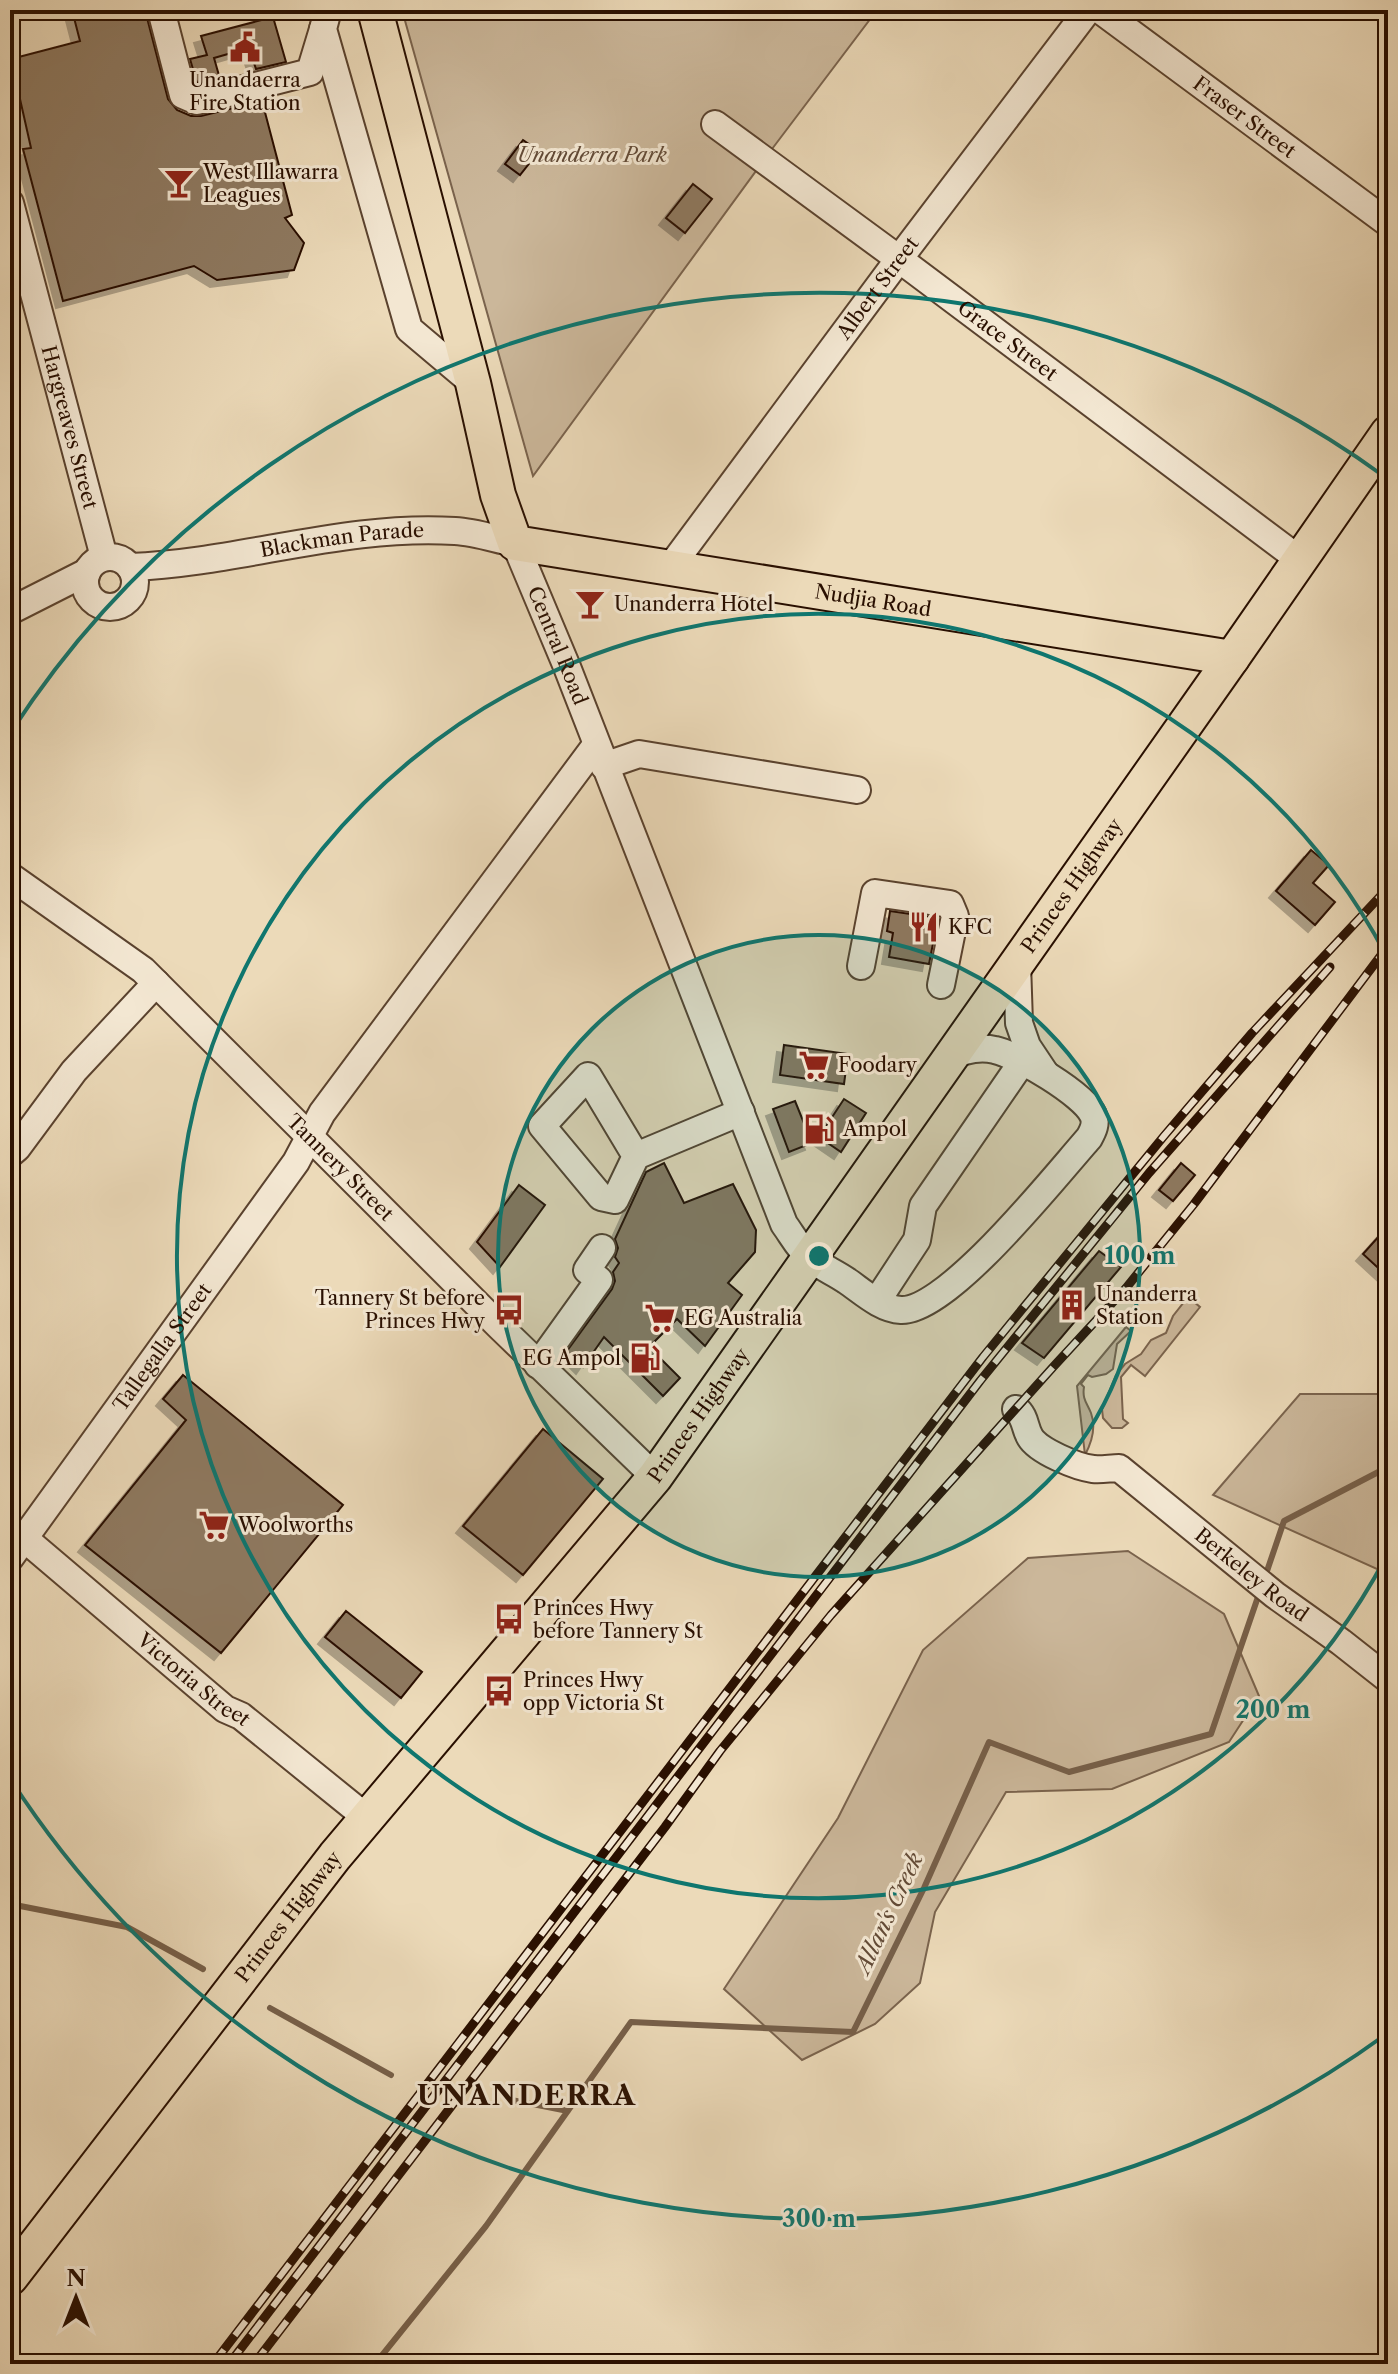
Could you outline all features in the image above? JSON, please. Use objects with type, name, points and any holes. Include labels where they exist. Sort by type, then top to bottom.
[{"type":"main road","name":"Central Road","points":[[375,10],[473,383],[498,495],[515,543]]},
{"type":"main road","name":"Princes Highway","points":[[10,2278],[248,1967],[367,1818],[655,1477],[1388,433]]},
{"type":"main road","name":"Nudjia Road","points":[[515,543],[1232,658]]},
{"type":"street","points":[[161,10],[183,95],[197,101],[310,72],[325,20]]},
{"type":"street","name":"Albert Street","points":[[669,569],[1088,10]]},
{"type":"street","name":"Fraser Street","points":[[1100,10],[1388,223]]},
{"type":"street","points":[[325,20],[409,329],[473,383]]},
{"type":"street","name":"Grace Street","points":[[715,124],[1300,560]]},
{"type":"street","name":"Hargreaves Street","points":[[10,203],[21,297],[94,575]]},
{"type":"street","name":"Blackman Parade","points":[[132,576],[171,565],[293,543],[403,531],[464,532],[515,543]]},
{"type":"street","name":"Central Road","points":[[515,543],[784,1224],[810,1258],[877,1301]]},
{"type":"street","points":[[22,606],[94,575],[118,558],[132,576],[130,597],[119,605],[99,604],[94,575]]},
{"type":"street","points":[[600,756],[639,754],[857,790]]},
{"type":"street","name":"Tallegalla Street","points":[[17,1548],[296,1162],[322,1113],[600,756]]},
{"type":"street","name":"Tannery Street","points":[[10,876],[143,970],[538,1365],[655,1477]]},
{"type":"street","points":[[861,966],[875,893],[950,904],[955,916],[941,985]]},
{"type":"street","points":[[1017,963],[1019,1023],[1034,1068]]},
{"type":"street","points":[[10,1154],[74,1071],[156,983]]},
{"type":"street","points":[[952,1055],[970,1049],[1003,1052],[1034,1068],[1091,1112],[1095,1123],[1089,1138],[984,1256],[926,1303],[904,1310],[890,1308],[877,1301],[917,1240],[923,1206],[1034,1068]]},
{"type":"street","points":[[636,1156],[741,1112]]},
{"type":"street","points":[[538,1365],[599,1280],[587,1270],[602,1248]]},
{"type":"street","name":"Berkeley Road","points":[[1016,1409],[1025,1420],[1030,1438],[1047,1451],[1094,1469],[1119,1468],[1248,1574],[1388,1679]]},
{"type":"street","name":"Victoria Street","points":[[17,1548],[225,1709],[241,1716],[367,1818]]},
{"type":"green space","name":"Unanderra Park","points":[[402,10],[877,10],[533,476]]},
{"type":"green space","points":[[1188,1297],[1200,1307],[1145,1376],[1131,1365],[1121,1377],[1123,1419],[1128,1423],[1122,1428],[1112,1428],[1103,1418],[1102,1409],[1116,1375],[1125,1364],[1141,1354],[1151,1340],[1166,1333],[1173,1316]]},
{"type":"green space","points":[[1126,1327],[1131,1331],[1117,1344],[1113,1369],[1106,1374],[1088,1375],[1081,1384],[1093,1424],[1085,1455],[1077,1386]]},
{"type":"green space","points":[[1300,1394],[1388,1394],[1388,1574],[1213,1495]]},
{"type":"green space","points":[[1128,1551],[1224,1614],[1259,1696],[1229,1742],[1112,1789],[1006,1792],[935,1912],[920,1983],[875,2024],[802,2060],[724,1989],[838,1818],[923,1650],[1028,1558]]},
{"type":"building","points":[[72,10],[145,10],[168,99],[177,110],[191,116],[201,116],[262,101],[292,215],[285,218],[304,243],[294,270],[217,280],[194,266],[63,301],[23,149],[31,148],[11,59],[80,41]]},
{"type":"building","points":[[273,17],[286,62],[256,69],[249,48],[214,58],[220,79],[197,83],[190,59],[207,55],[201,36]]},
{"type":"building","points":[[523,140],[539,151],[520,175],[505,164]]},
{"type":"building","points":[[693,184],[712,199],[685,233],[666,218]]},
{"type":"building","points":[[1311,850],[1329,865],[1313,883],[1335,902],[1315,925],[1276,891]]},
{"type":"building","points":[[890,911],[938,918],[929,964],[889,957],[893,933],[887,931]]},
{"type":"building","name":"Foodary","points":[[784,1045],[848,1054],[844,1084],[780,1075]]},
{"type":"building","points":[[844,1099],[866,1113],[841,1152],[819,1137]]},
{"type":"building","points":[[795,1101],[812,1143],[789,1152],[773,1109]]},
{"type":"building","points":[[664,1163],[684,1203],[733,1184],[756,1230],[755,1252],[728,1283],[742,1295],[705,1346],[677,1319],[649,1347],[680,1378],[663,1396],[604,1337],[583,1367],[567,1351],[612,1289],[615,1281],[613,1272],[619,1263],[615,1257],[618,1248],[615,1239],[646,1172]]},
{"type":"building","points":[[1181,1163],[1195,1175],[1173,1201],[1159,1190]]},
{"type":"building","points":[[519,1185],[545,1205],[500,1267],[477,1242]]},
{"type":"building","points":[[1388,1226],[1388,1277],[1363,1254]]},
{"type":"building","name":"Unanderra Station","points":[[1099,1251],[1121,1267],[1044,1358],[1022,1343]]},
{"type":"building","name":"Woolworths","points":[[183,1375],[343,1505],[221,1653],[85,1545],[186,1420],[163,1399]]},
{"type":"building","points":[[543,1429],[603,1479],[523,1575],[463,1526]]},
{"type":"building","points":[[346,1611],[422,1672],[401,1698],[325,1637]]},
{"type":"waterway","name":"Allan's Creek","points":[[1265,1577],[1284,1521],[1388,1467]]},
{"type":"waterway","name":"Allan's Creek","points":[[375,2364],[486,2226],[631,2022],[853,2032],[924,1888],[989,1742],[1069,1772],[1211,1734],[1260,1591]]},
{"type":"waterway","points":[[10,1904],[127,1927],[203,1969]]},
{"type":"waterway","points":[[270,2008],[391,2075]]},
{"type":"waterway","points":[[507,2099],[568,2111]]},
{"type":"railway","points":[[213,2364],[983,1357],[1252,1033],[1388,888]]},
{"type":"railway","points":[[254,2364],[720,1751],[831,1615],[1126,1288],[1194,1204],[1388,946]]},
{"type":"railway","points":[[229,2364],[980,1381],[1149,1173],[1330,967]]},
{"type":"place","name":"Unandaerra Fire Station","points":[[245,47]]},
{"type":"place","name":"West Illawarra Leagues","points":[[179,183]]},
{"type":"place","name":"Unanderra Hotel","points":[[590,604]]},
{"type":"place","name":"KFC","points":[[924,927]]},
{"type":"place","name":"Foodary","points":[[814,1065]]},
{"type":"place","name":"Ampol","points":[[819,1129]]},
{"type":"place","name":"Unanderra Station","points":[[1072,1305]]},
{"type":"place","name":"Tannery St before Princes Hwy","points":[[509,1310]]},
{"type":"place","name":"EG Australia","points":[[660,1318]]},
{"type":"place","name":"EG Ampol","points":[[645,1358]]},
{"type":"place","name":"Woolworths","points":[[214,1525]]},
{"type":"place","name":"Princes Hwy before Tannery St","points":[[509,1619]]},
{"type":"place","name":"Princes Hwy opp Victoria St","points":[[499,1691]]},
{"type":"district","name":"UNANDERRA","points":[[527,2095]]}]
